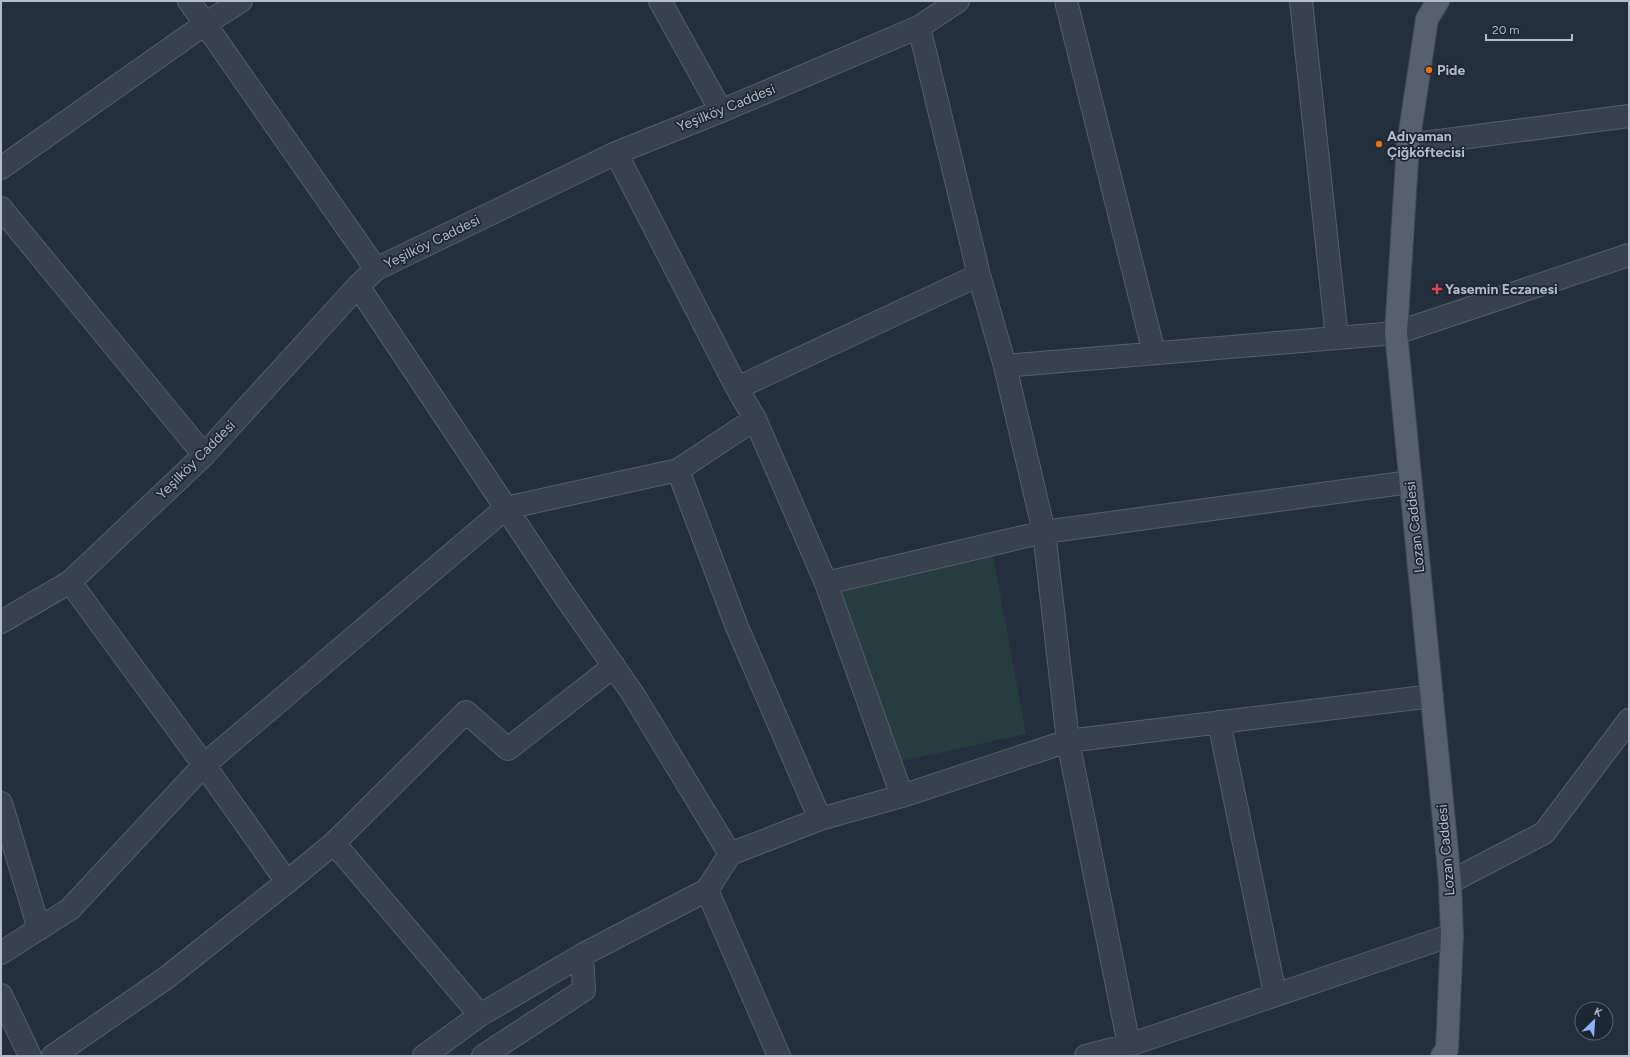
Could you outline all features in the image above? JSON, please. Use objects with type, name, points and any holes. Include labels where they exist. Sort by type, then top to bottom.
[{"type":"main road","name":"Lozan Caddesi","points":[[1430,7],[1408,144],[1396,332],[1450,882],[1452,935],[1450,1054]]},
{"type":"street","points":[[190,1],[376,269]]},
{"type":"street","points":[[1,168],[205,24],[241,1]]},
{"type":"street","points":[[660,1],[721,111]]},
{"type":"street","name":"Yeşilköy Caddesi","points":[[1,622],[70,582],[204,455],[358,286],[376,269],[616,153],[721,111],[919,27],[958,1]]},
{"type":"street","points":[[1066,1],[1154,353]]},
{"type":"street","points":[[1301,1],[1336,338]]},
{"type":"street","points":[[919,27],[979,275],[1005,366],[1044,532],[1068,741],[1129,1045]]},
{"type":"street","points":[[1408,144],[1629,116]]},
{"type":"street","points":[[616,153],[737,388],[755,419],[826,583],[902,796]]},
{"type":"street","points":[[1,208],[204,455]]},
{"type":"street","points":[[1005,366],[1396,332],[1629,255]]},
{"type":"street","points":[[737,388],[979,275]]},
{"type":"street","points":[[358,286],[506,508],[633,694],[730,854]]},
{"type":"street","points":[[1,953],[70,909],[204,765],[506,508],[678,470],[755,419]]},
{"type":"street","points":[[678,470],[737,627],[820,819]]},
{"type":"street","points":[[826,583],[1044,532],[1410,482]]},
{"type":"street","points":[[70,582],[204,765],[287,882]]},
{"type":"street","points":[[53,1056],[166,978],[334,843],[466,712],[508,749],[614,666]]},
{"type":"street","points":[[424,1056],[480,1015],[582,955],[708,890],[730,854],[820,819],[902,796],[1068,741],[1432,696]]},
{"type":"street","points":[[1450,882],[1544,833],[1629,720]]},
{"type":"street","points":[[1219,722],[1275,994]]},
{"type":"street","points":[[1,803],[39,930]]},
{"type":"street","points":[[334,843],[480,1015]]},
{"type":"street","points":[[708,890],[779,1056]]},
{"type":"street","points":[[1086,1056],[1129,1045],[1275,994],[1452,935]]},
{"type":"street","points":[[482,1056],[584,990],[582,955]]},
{"type":"street","points":[[1,994],[30,1056]]},
{"type":"green space","points":[[992,550],[1026,734],[897,762],[833,591]]},
{"type":"place","name":"Pide","points":[[1429,70]]},
{"type":"place","name":"Adıyaman Çiğköftecisi","points":[[1379,144]]},
{"type":"place","name":"Yasemin Eczanesi","points":[[1437,289]]}]
